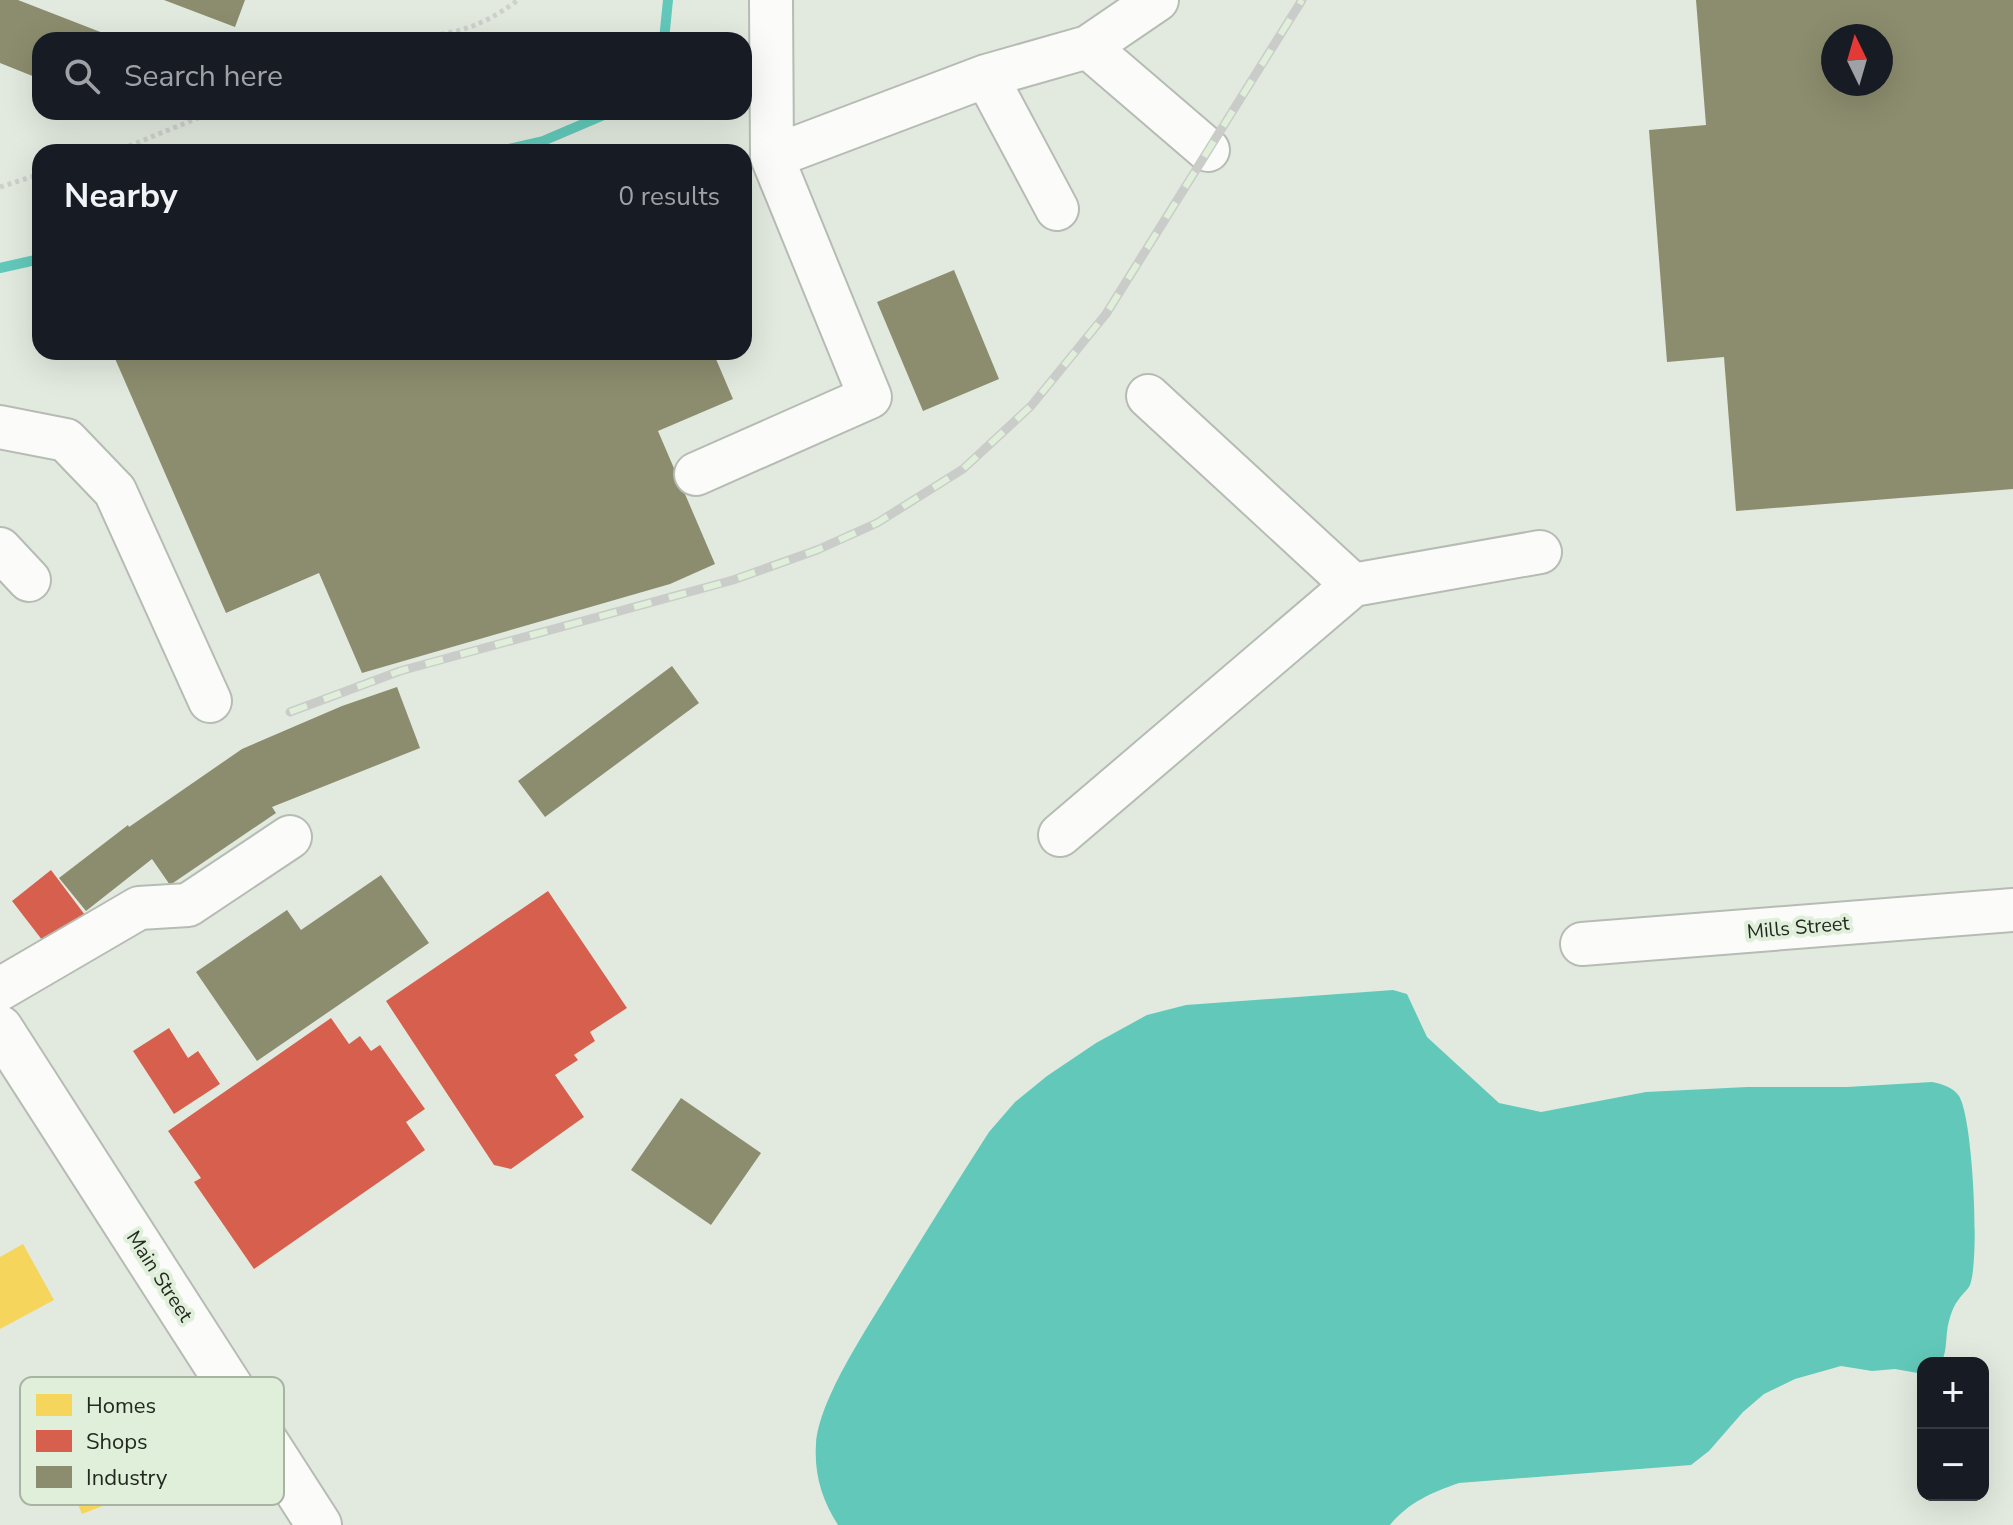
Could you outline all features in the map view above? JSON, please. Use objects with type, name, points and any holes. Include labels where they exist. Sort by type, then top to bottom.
[{"type":"main road","name":"Main Street","points":[[0,1028],[224,1377]]},
{"type":"main road","name":"Main Street","points":[[284,1470],[319,1525]]},
{"type":"street","points":[[696,474],[870,397],[772,157],[771,0]]},
{"type":"street","points":[[772,157],[986,76],[1088,47],[1157,0]]},
{"type":"street","points":[[1088,47],[1208,150]]},
{"type":"street","points":[[986,76],[1057,209]]},
{"type":"street","points":[[1148,396],[1353,585]]},
{"type":"street","points":[[0,427],[66,440],[115,491],[210,701]]},
{"type":"street","points":[[0,549],[29,580]]},
{"type":"street","points":[[1060,835],[1353,585],[1540,552]]},
{"type":"street","points":[[0,989],[139,908],[188,905],[290,837]]},
{"type":"street","name":"Mills Street","points":[[1582,944],[2013,910]]},
{"type":"path","points":[[455,32],[468,30],[494,17],[518,0]]},
{"type":"path","points":[[134,144],[193,120]]},
{"type":"path","points":[[0,187],[32,177]]},
{"type":"water","points":[[1393,990],[1407,994],[1427,1037],[1499,1103],[1541,1112],[1646,1092],[1932,1082],[1954,1090],[1964,1109],[1968,1131],[1974,1189],[1974,1248],[1970,1285],[1952,1312],[1943,1357],[1917,1357],[1917,1373],[1841,1366],[1795,1379],[1764,1394],[1743,1412],[1709,1451],[1691,1465],[1459,1483],[1421,1499],[1390,1525],[838,1525],[823,1496],[816,1466],[819,1426],[826,1406],[858,1342],[989,1132],[1015,1102],[1096,1043],[1147,1015],[1186,1005]]},
{"type":"building: Homes","points":[[23,1244],[54,1300],[0,1329],[0,1257]]},
{"type":"building: Homes","points":[[78,1505],[105,1505],[82,1514]]},
{"type":"building: Shops","points":[[51,870],[85,915],[46,945],[12,901]]},
{"type":"building: Shops","points":[[548,891],[627,1008],[590,1032],[595,1041],[574,1055],[578,1060],[555,1075],[584,1117],[511,1169],[494,1165],[386,1001]]},
{"type":"building: Shops","points":[[331,1018],[349,1044],[360,1036],[371,1051],[380,1045],[425,1109],[406,1122],[425,1150],[254,1269],[194,1182],[201,1178],[168,1131]]},
{"type":"building: Shops","points":[[169,1028],[188,1058],[198,1051],[220,1084],[174,1114],[133,1051]]},
{"type":"building: Industry","points":[[0,0],[18,0],[100,32],[32,32],[32,76],[0,63]]},
{"type":"building: Industry","points":[[164,0],[245,0],[235,27]]},
{"type":"building: Industry","points":[[1696,0],[2013,0],[2013,489],[1736,511],[1724,357],[1667,362],[1649,130],[1706,125]]},
{"type":"building: Industry","points":[[954,270],[999,379],[923,411],[877,302]]},
{"type":"building: Industry","points":[[116,360],[716,360],[733,399],[658,431],[715,564],[670,584],[362,673],[319,573],[226,613]]},
{"type":"building: Industry","points":[[672,666],[699,703],[545,817],[518,781]]},
{"type":"building: Industry","points":[[397,687],[420,748],[272,807],[276,813],[170,885],[152,859],[86,911],[59,878],[128,825],[242,749],[342,706]]},
{"type":"building: Industry","points":[[381,875],[429,943],[257,1061],[196,972],[287,910],[301,930]]},
{"type":"building: Industry","points":[[681,1098],[761,1153],[711,1225],[631,1170]]},
{"type":"waterway","points":[[665,32],[668,0]]},
{"type":"waterway","points":[[530,144],[592,120]]},
{"type":"waterway","points":[[0,268],[32,261]]},
{"type":"railway","points":[[290,712],[400,671],[733,580],[817,550],[877,523],[963,469],[1031,406],[1106,314],[1302,0]]}]
